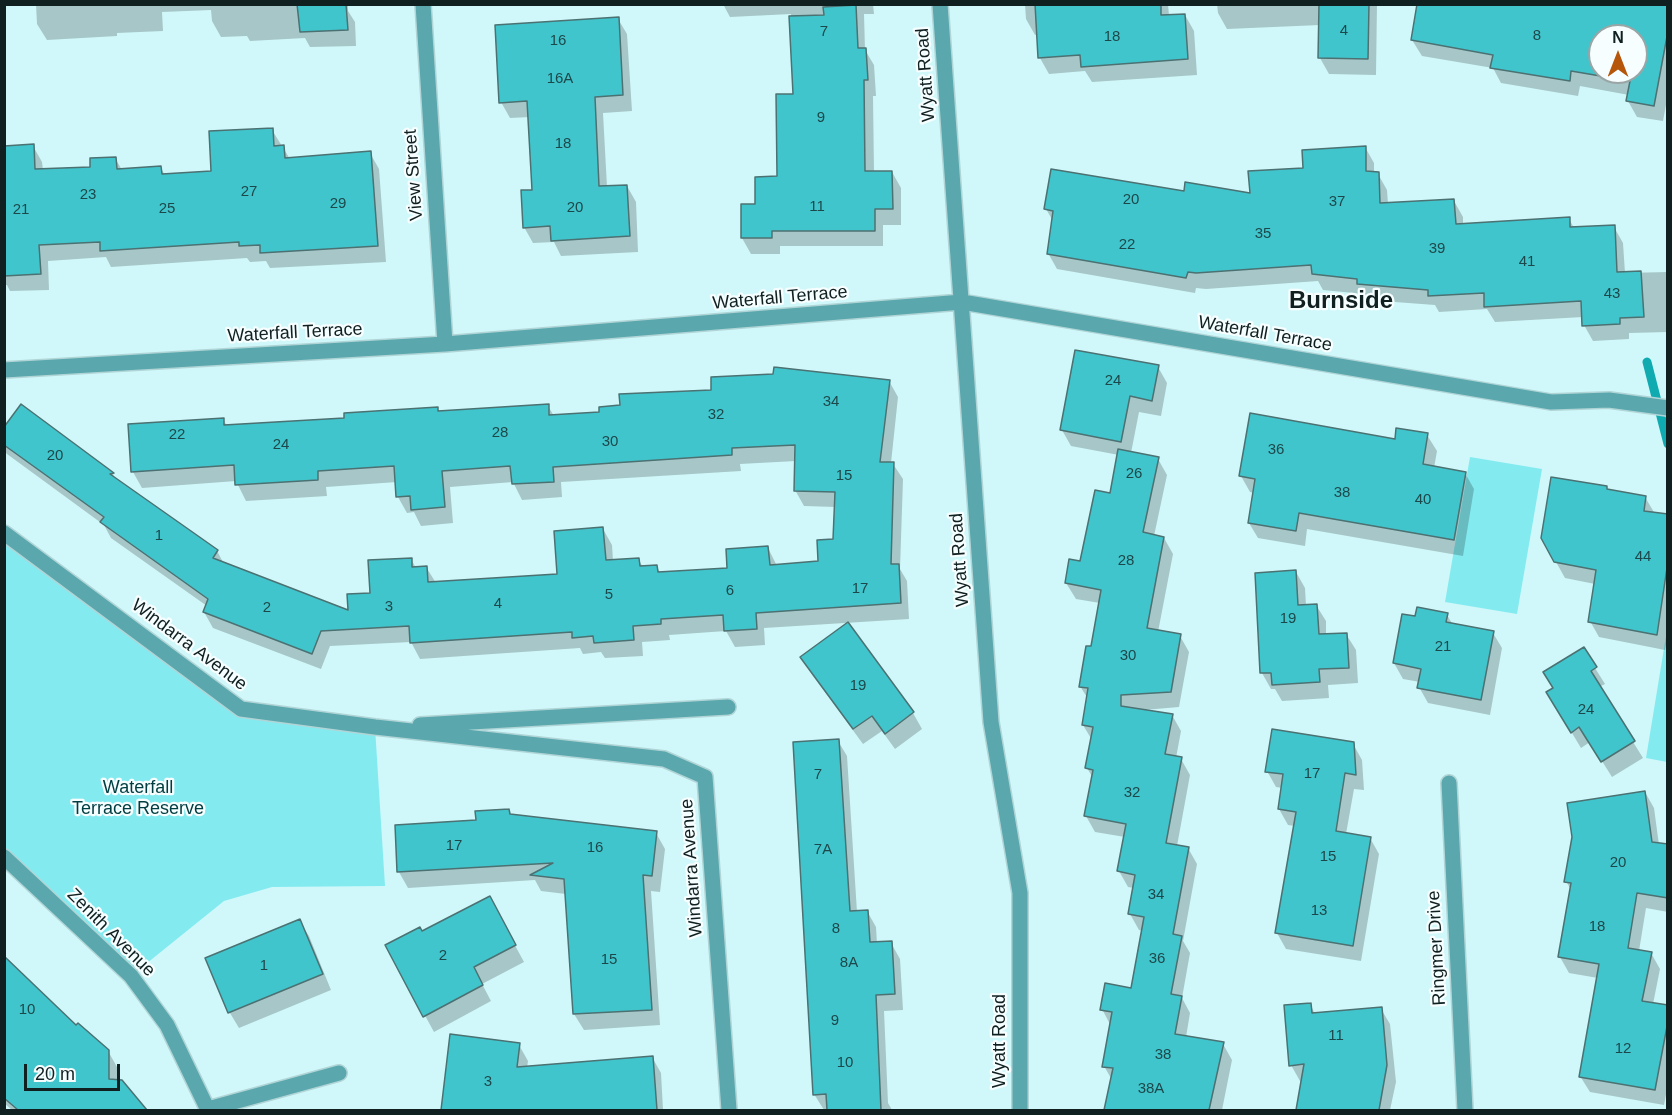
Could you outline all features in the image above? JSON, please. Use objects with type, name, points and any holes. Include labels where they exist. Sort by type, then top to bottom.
[{"type":"street","name":"View Street","points":[[423,4],[445,344]]},
{"type":"street","name":"Wyatt Road","points":[[940,4],[991,722],[1020,893],[1020,1110]]},
{"type":"street","name":"Waterfall Terrace","points":[[4,370],[445,344],[962,302],[1551,402],[1609,400],[1668,408]]},
{"type":"street","name":"Windarra Avenue","points":[[4,533],[241,709],[375,727],[664,759],[705,777],[729,1110]]},
{"type":"street","name":"Windarra Avenue","points":[[375,727],[728,707]]},
{"type":"street","name":"Ringmer Drive","points":[[1449,783],[1465,1110]]},
{"type":"street","name":"Zenith Avenue","points":[[4,857],[131,976],[167,1025],[208,1110]]},
{"type":"street","points":[[208,1110],[339,1073]]},
{"type":"green space","points":[[1470,457],[1542,469],[1517,614],[1445,602]]},
{"type":"green space","name":"Waterfall Terrace Reserve","points":[[4,533],[241,709],[375,727],[385,886],[272,887],[224,901],[131,976],[5,857]]},
{"type":"green space","points":[[1667,630],[1668,762],[1646,758]]},
{"type":"building","points":[[297,4],[346,4],[348,30],[300,32]]},
{"type":"building","points":[[1035,4],[1161,4],[1161,15],[1185,14],[1188,59],[1081,67],[1080,55],[1038,58]]},
{"type":"building","points":[[1319,4],[1369,4],[1368,59],[1318,58]]},
{"type":"building","points":[[1417,4],[1668,4],[1668,31],[1654,106],[1626,101],[1629,84],[1648,84],[1648,24],[1588,24],[1588,74],[1571,71],[1570,81],[1490,68],[1493,55],[1411,40]]},
{"type":"building","points":[[856,5],[858,48],[866,48],[868,80],[864,80],[865,171],[892,171],[893,209],[875,209],[875,231],[772,231],[772,238],[741,238],[741,204],[755,204],[755,177],[777,176],[776,94],[793,94],[789,16],[824,15],[823,7]]},
{"type":"building","points":[[619,17],[623,95],[595,97],[599,186],[627,185],[630,236],[551,241],[550,226],[523,228],[521,190],[532,190],[527,101],[499,103],[495,25]]},
{"type":"building","points":[[273,128],[274,146],[284,145],[285,158],[371,151],[378,246],[260,253],[260,245],[239,246],[239,242],[100,251],[100,242],[39,245],[41,274],[4,276],[4,146],[34,144],[35,169],[90,167],[90,158],[116,157],[117,169],[161,166],[162,174],[211,171],[209,131]]},
{"type":"building","points":[[1366,146],[1366,171],[1379,172],[1380,203],[1454,199],[1456,224],[1570,217],[1570,227],[1615,225],[1617,272],[1641,271],[1644,317],[1620,318],[1620,324],[1582,326],[1581,301],[1484,307],[1484,293],[1428,296],[1428,290],[1357,284],[1357,279],[1312,274],[1311,265],[1188,272],[1186,278],[1047,254],[1053,211],[1044,209],[1051,169],[1184,191],[1185,182],[1250,193],[1248,171],[1303,168],[1302,150]]},
{"type":"building","points":[[1075,350],[1159,365],[1152,401],[1130,396],[1121,442],[1060,430]]},
{"type":"building","points":[[774,367],[890,380],[880,462],[894,462],[891,564],[899,564],[901,603],[756,613],[757,629],[724,631],[723,615],[661,619],[661,624],[633,626],[634,640],[594,643],[593,636],[572,638],[572,632],[410,643],[409,626],[321,631],[312,654],[203,612],[208,599],[100,522],[104,517],[4,445],[4,427],[21,404],[114,473],[110,474],[218,550],[213,558],[348,610],[347,594],[370,593],[368,560],[412,558],[412,567],[427,566],[428,582],[557,574],[554,531],[603,527],[606,560],[639,558],[640,566],[657,565],[658,572],[727,568],[726,549],[768,546],[770,565],[818,561],[817,540],[833,539],[835,492],[794,491],[795,445],[732,448],[732,455],[553,467],[554,482],[512,484],[510,466],[442,471],[445,507],[411,510],[410,496],[396,497],[394,466],[318,471],[318,480],[235,485],[234,465],[131,472],[128,424],[224,418],[224,425],[344,418],[344,413],[438,407],[438,411],[549,404],[549,415],[599,412],[599,407],[620,405],[619,394],[711,390],[711,377],[773,374]]},
{"type":"building","points":[[1250,413],[1395,439],[1396,428],[1428,433],[1423,464],[1466,472],[1454,540],[1299,513],[1296,531],[1248,523],[1255,479],[1239,476]]},
{"type":"building","points":[[1118,449],[1159,457],[1143,532],[1164,537],[1147,628],[1181,634],[1171,692],[1121,695],[1121,706],[1173,714],[1165,754],[1182,757],[1166,843],[1189,847],[1173,934],[1182,936],[1171,994],[1182,996],[1175,1034],[1224,1042],[1209,1110],[1104,1110],[1113,1068],[1102,1067],[1112,1012],[1100,1010],[1105,983],[1131,988],[1144,917],[1128,914],[1135,875],[1117,871],[1126,824],[1084,816],[1093,770],[1085,768],[1093,727],[1082,725],[1088,688],[1079,687],[1086,646],[1091,646],[1101,590],[1065,583],[1069,559],[1080,561],[1095,490],[1110,493]]},
{"type":"building","points":[[1551,477],[1607,486],[1607,489],[1646,496],[1644,511],[1668,514],[1668,561],[1657,635],[1588,622],[1596,570],[1554,562],[1541,538]]},
{"type":"building","points":[[1296,570],[1298,605],[1317,604],[1319,634],[1347,633],[1349,668],[1319,669],[1320,682],[1272,685],[1271,673],[1260,673],[1255,573]]},
{"type":"building","points":[[1417,607],[1448,613],[1446,622],[1494,631],[1481,700],[1417,688],[1421,669],[1393,663],[1402,614],[1415,616]]},
{"type":"building","points":[[848,622],[914,712],[885,734],[872,716],[853,729],[800,657]]},
{"type":"building","points":[[1584,647],[1597,667],[1591,671],[1635,741],[1601,762],[1579,727],[1571,733],[1546,692],[1553,688],[1543,672]]},
{"type":"building","points":[[1272,729],[1354,742],[1356,775],[1345,773],[1336,831],[1371,837],[1353,946],[1275,933],[1296,812],[1278,809],[1283,774],[1265,772]]},
{"type":"building","points":[[839,739],[850,911],[868,910],[870,942],[892,941],[895,994],[876,995],[881,1110],[827,1110],[826,1094],[813,1095],[793,742]]},
{"type":"building","points":[[1645,791],[1652,842],[1668,844],[1668,898],[1637,893],[1628,948],[1652,952],[1642,1001],[1668,1005],[1668,1021],[1655,1090],[1579,1077],[1599,964],[1558,957],[1571,883],[1564,882],[1572,837],[1567,803]]},
{"type":"building","points":[[509,809],[510,814],[657,831],[652,876],[643,875],[652,1010],[573,1014],[564,879],[530,875],[553,863],[397,872],[395,825],[476,820],[475,811]]},
{"type":"building","points":[[490,896],[516,945],[474,967],[483,985],[423,1017],[385,945],[420,927],[422,931]]},
{"type":"building","points":[[300,919],[323,974],[228,1013],[205,958]]},
{"type":"building","points":[[4,956],[76,1025],[78,1023],[109,1050],[109,1079],[122,1080],[147,1110],[18,1110],[4,1098]]},
{"type":"building","points":[[1311,1003],[1312,1013],[1382,1007],[1387,1065],[1379,1110],[1296,1110],[1304,1064],[1289,1066],[1284,1005]]},
{"type":"building","points":[[450,1034],[520,1043],[517,1067],[653,1056],[657,1110],[441,1110]]},
{"type":"waterway","points":[[1647,362],[1668,444]]},
{"type":"district","name":"Burnside","points":[[1341,301]]}]
